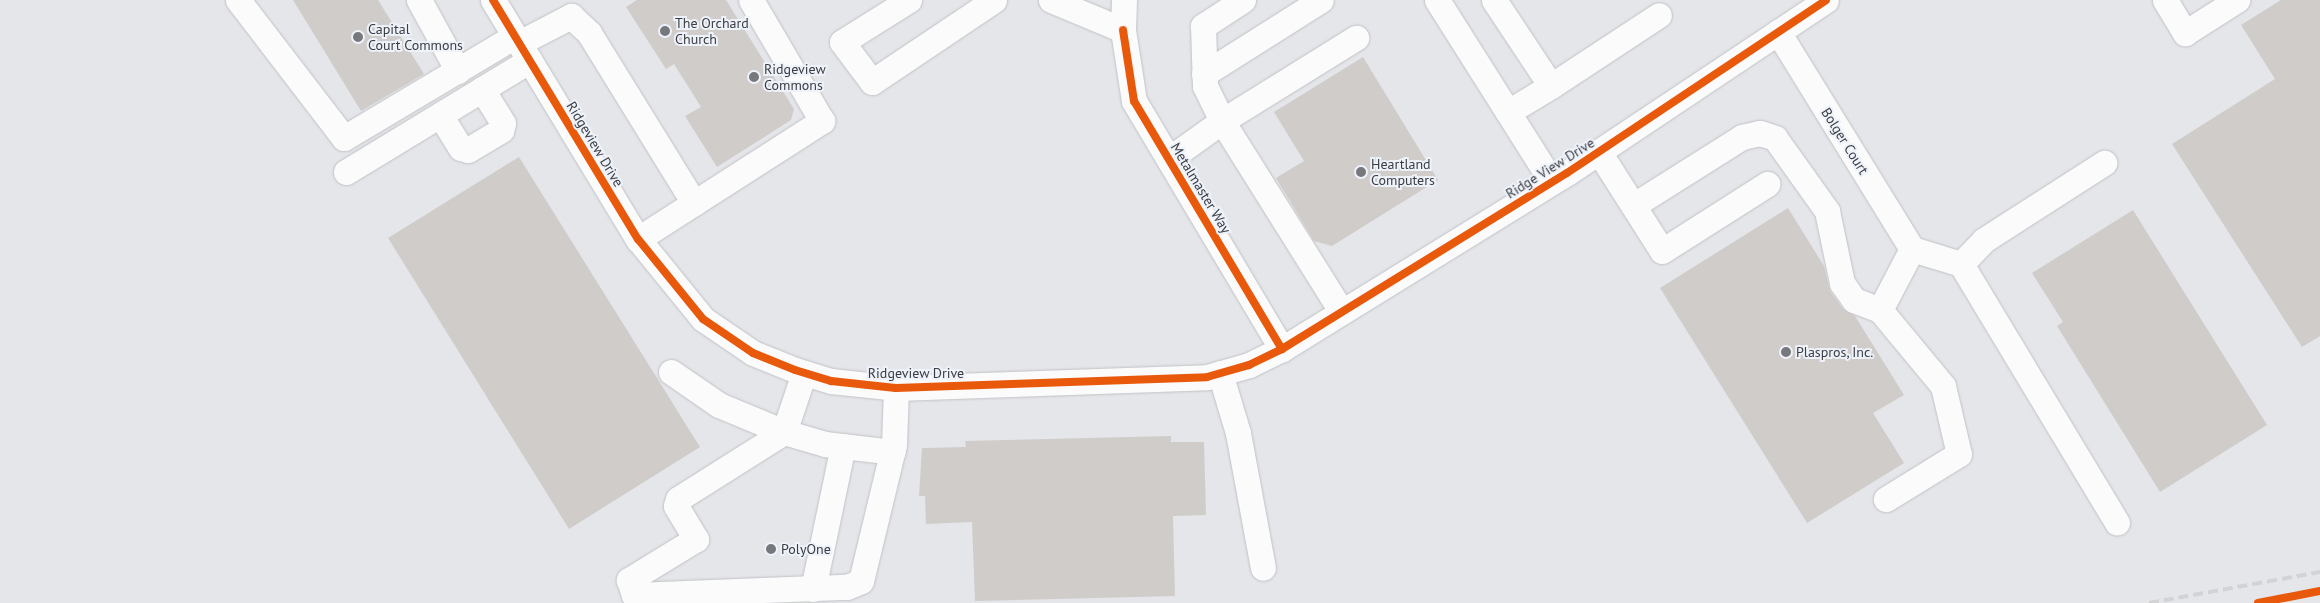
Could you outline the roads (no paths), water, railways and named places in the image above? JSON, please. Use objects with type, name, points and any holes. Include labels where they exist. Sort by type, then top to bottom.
[{"type":"street","points":[[238,0],[344,138],[458,71],[521,47],[571,16],[590,33],[694,203]]},
{"type":"street","points":[[419,0],[458,71]]},
{"type":"street","name":"Ridgeview Drive","points":[[493,0],[638,239],[703,319],[753,352],[804,373],[862,386],[896,388],[1207,377],[1282,349]]},
{"type":"street","points":[[638,239],[822,120],[751,0]]},
{"type":"street","points":[[909,0],[842,42],[872,82],[994,0]]},
{"type":"street","points":[[1052,0],[1123,30]]},
{"type":"street","name":"Metalmaster Way","points":[[1124,0],[1123,30],[1134,101],[1282,349]]},
{"type":"street","points":[[1243,0],[1203,26],[1205,86],[1222,121],[1341,312]]},
{"type":"street","points":[[1204,74],[1321,0]]},
{"type":"street","points":[[1437,0],[1552,182]]},
{"type":"street","points":[[1494,0],[1550,86]]},
{"type":"street","name":"Ridge View Drive","points":[[1282,349],[1599,152],[1826,0]]},
{"type":"street","points":[[2165,0],[2185,33],[2237,0]]},
{"type":"street","points":[[1508,112],[1659,15]]},
{"type":"street","name":"Bolger Court","points":[[1778,32],[1912,249]]},
{"type":"street","points":[[1169,159],[1222,121],[1356,38]]},
{"type":"street","points":[[346,172],[482,89],[521,47]]},
{"type":"street","points":[[440,115],[461,148],[468,150],[501,130],[503,123],[482,89]]},
{"type":"street","points":[[1634,205],[1742,137],[1760,133],[1775,138],[1827,211],[1842,283],[1854,300],[1880,310],[1943,386],[1959,454],[1886,499]]},
{"type":"street","points":[[1599,152],[1662,251],[1767,184]]},
{"type":"street","points":[[1961,264],[1984,240],[2104,164]]},
{"type":"street","points":[[1880,310],[1912,249],[1961,264],[2117,523]]},
{"type":"street","points":[[671,372],[719,405],[784,432],[843,446],[893,452]]},
{"type":"street","points":[[804,373],[784,432],[678,499],[676,506],[696,539],[629,580],[628,585],[634,595],[847,587],[861,581],[893,452],[896,388]]},
{"type":"street","points":[[1220,373],[1238,433],[1263,568]]},
{"type":"street","points":[[813,588],[843,446]]},
{"type":"railway","points":[[2149,603],[2320,572]]},
{"type":"place","name":"The Orchard Church","points":[[665,31]]},
{"type":"place","name":"Capital Court Commons","points":[[358,37]]},
{"type":"place","name":"Ridgeview Commons","points":[[754,77]]},
{"type":"place","name":"Heartland Computers","points":[[1361,172]]},
{"type":"place","name":"Plaspros, Inc.","points":[[1786,352]]},
{"type":"place","name":"PolyOne","points":[[771,549]]}]
